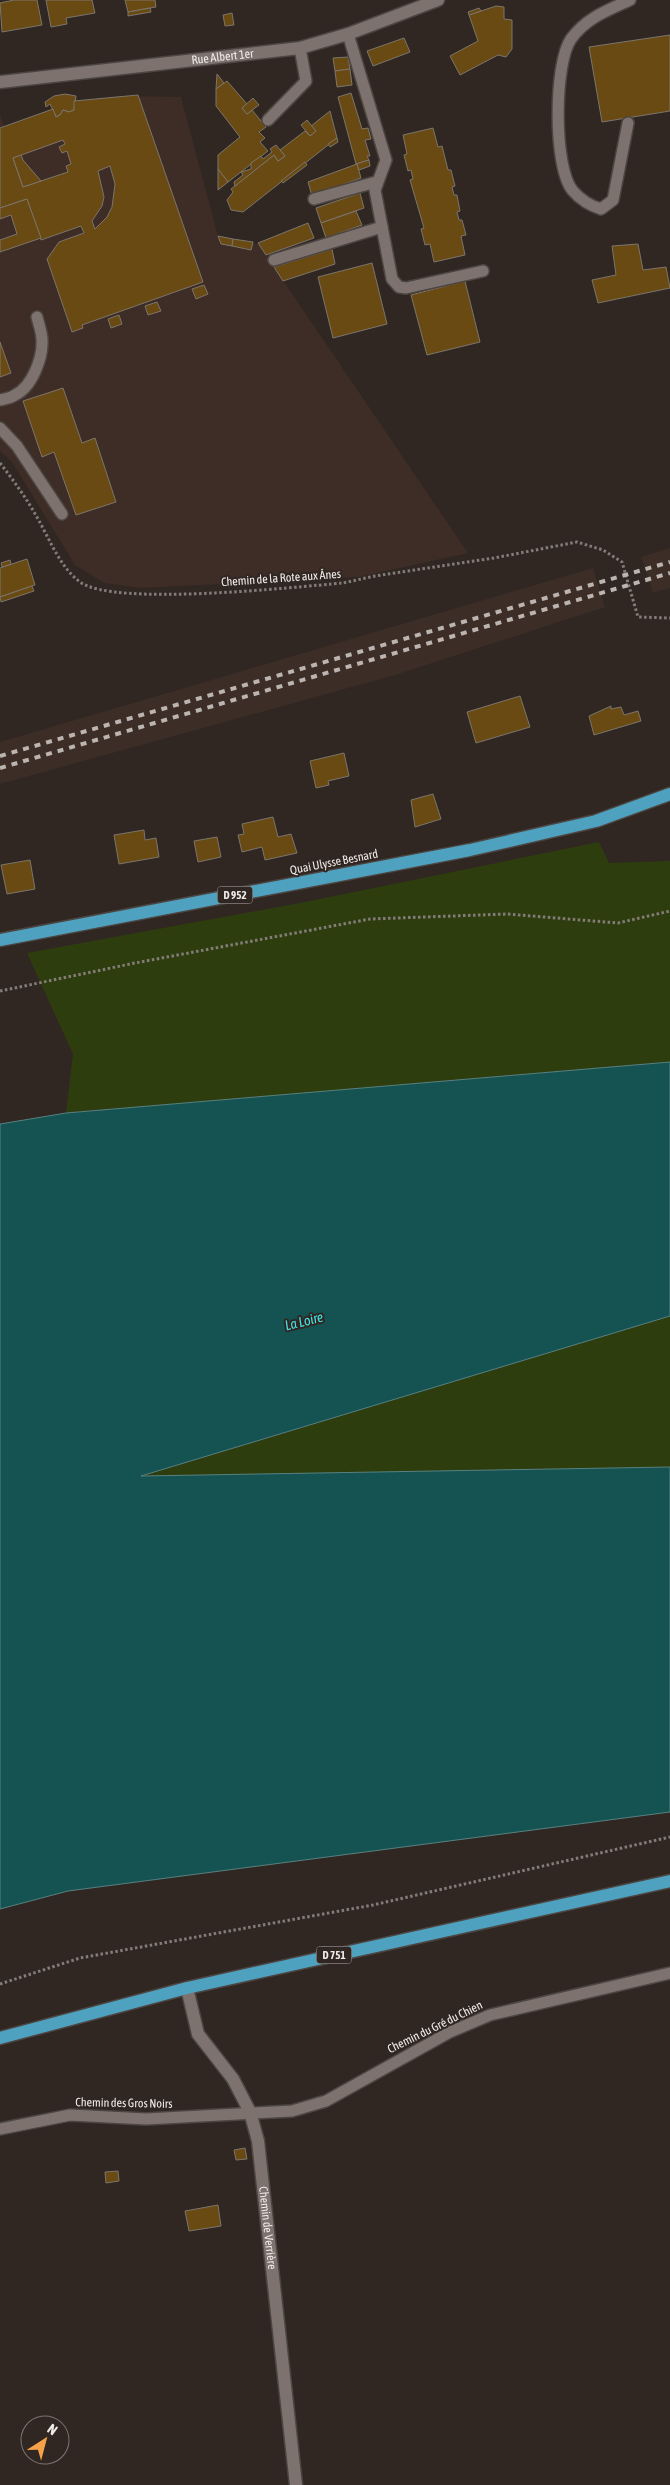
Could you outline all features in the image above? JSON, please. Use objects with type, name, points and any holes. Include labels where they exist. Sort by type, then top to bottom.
[{"type":"main road","name":"Quai Ulysse Besnard","points":[[0,940],[470,850],[596,821],[670,794]]},
{"type":"main road","name":"D 751","points":[[0,2038],[187,1988],[670,1881]]},
{"type":"street","name":"Rue Albert 1er","points":[[0,82],[300,48],[348,34],[438,0]]},
{"type":"street","name":"Chemin de Verrière","points":[[187,1988],[198,2034],[233,2079],[250,2112],[258,2141],[296,2485]]},
{"type":"lane","points":[[628,123],[613,200],[601,209],[595,207],[572,190],[564,170],[559,136],[561,60],[570,40],[583,23],[630,0]]},
{"type":"lane","points":[[348,34],[386,160],[384,170],[376,182],[375,190],[392,279],[399,287],[406,288],[483,271]]},
{"type":"lane","points":[[268,120],[306,81],[300,48]]},
{"type":"lane","points":[[314,199],[376,182]]},
{"type":"lane","points":[[274,260],[382,227]]},
{"type":"lane","points":[[0,400],[15,396],[24,389],[34,372],[41,355],[42,339],[37,317]]},
{"type":"lane","points":[[0,428],[17,446],[62,514]]},
{"type":"lane","name":"Chemin du Gré du Chien","points":[[250,2112],[292,2111],[326,2101],[442,2037],[490,2015],[670,1973]]},
{"type":"lane","name":"Chemin des Gros Noirs","points":[[0,2129],[70,2115],[146,2119],[222,2116],[250,2112]]},
{"type":"path","name":"Chemin de la Rote aux Ânes","points":[[0,463],[17,485],[58,556],[81,582],[108,592],[142,595],[343,584],[375,576],[494,558],[577,542],[604,550],[622,562],[638,617],[670,618]]},
{"type":"path","points":[[0,992],[135,963],[370,919],[506,914],[618,923],[670,911]]},
{"type":"path","points":[[0,1984],[80,1958],[373,1905],[670,1837]]},
{"type":"shaded area","points":[[60,94],[76,96],[77,101],[116,96],[181,97],[218,236],[259,245],[468,553],[359,577],[140,588],[104,583],[75,565],[12,462],[0,451],[0,115],[4,126],[52,110],[50,104],[46,107],[45,102]]},
{"type":"shaded area","points":[[670,548],[670,588],[653,593],[641,557]]},
{"type":"shaded area","points":[[593,568],[605,607],[395,675],[0,784],[0,742]]},
{"type":"green space","points":[[599,842],[609,863],[670,861],[670,1062],[66,1113],[73,1054],[27,953],[300,903]]},
{"type":"green space","points":[[670,1316],[670,1467],[139,1477]]},
{"type":"water","name":"La Loire","points":[[670,1062],[670,1316],[141,1476],[670,1467],[670,1812],[68,1891],[0,1909],[0,1124],[66,1113]]},
{"type":"building","points":[[14,0],[37,0],[42,25],[2,32],[0,3]]},
{"type":"building","points":[[46,0],[92,0],[95,13],[66,18],[67,24],[51,27]]},
{"type":"building","points":[[125,0],[155,0],[156,7],[128,12]]},
{"type":"building","points":[[496,6],[504,7],[504,19],[512,20],[512,49],[506,57],[498,55],[460,75],[450,56],[478,41],[469,15]]},
{"type":"building","points":[[150,8],[151,12],[128,16],[128,12]]},
{"type":"building","points":[[479,8],[481,11],[469,15],[468,12]]},
{"type":"building","points":[[232,13],[234,25],[225,26],[223,15]]},
{"type":"building","points":[[670,35],[670,111],[602,122],[589,47]]},
{"type":"building","points":[[404,38],[410,52],[373,66],[367,51]]},
{"type":"building","points":[[348,57],[350,69],[335,71],[333,58]]},
{"type":"building","points":[[350,69],[352,85],[337,87],[335,71]]},
{"type":"building","points":[[217,74],[224,83],[216,89]]},
{"type":"building","points":[[227,81],[247,104],[242,108],[247,114],[252,110],[266,127],[259,132],[265,138],[260,142],[268,151],[228,182],[218,169],[218,155],[240,137],[216,106],[216,89]]},
{"type":"building","points":[[351,93],[362,129],[368,128],[371,139],[365,140],[370,156],[367,156],[369,160],[356,164],[338,97]]},
{"type":"building","points":[[65,94],[76,96],[74,110],[69,112],[63,110],[56,117],[50,104],[46,107],[45,102],[54,96]]},
{"type":"building","points":[[138,95],[203,282],[82,325],[83,328],[72,332],[47,259],[59,242],[84,233],[81,226],[41,240],[27,199],[0,208],[0,128],[53,109],[56,117],[63,110],[69,112],[74,110],[74,101]],"holes":[[[63,140],[65,144],[59,147],[62,153],[67,151],[71,164],[66,166],[68,172],[23,187],[13,158]],[[110,166],[115,184],[112,207],[107,217],[95,229],[92,221],[102,206],[104,197],[98,171]]]},
{"type":"building","points":[[253,98],[259,105],[247,114],[242,108]]},
{"type":"building","points":[[330,111],[337,138],[243,212],[231,210],[227,200],[233,192],[231,189],[274,155],[278,161],[285,156],[280,150],[305,131],[310,136],[316,131],[311,126]]},
{"type":"building","points":[[307,120],[316,131],[310,136],[301,125]]},
{"type":"building","points":[[433,128],[438,147],[442,146],[448,170],[451,170],[455,186],[452,187],[454,195],[457,195],[460,211],[457,212],[459,220],[462,220],[466,235],[461,236],[465,255],[434,262],[430,244],[425,245],[421,229],[424,228],[410,180],[413,179],[411,170],[408,171],[404,155],[407,154],[403,135]]},
{"type":"building","points":[[337,138],[338,142],[330,147],[328,144]]},
{"type":"building","points":[[276,145],[285,156],[278,161],[274,155],[235,186],[234,182],[243,175],[241,172],[251,169],[251,163],[261,156],[263,159],[272,152],[270,149]]},
{"type":"building","points":[[21,155],[41,181],[23,187],[13,158]]},
{"type":"building","points":[[369,160],[370,166],[359,170],[356,164]]},
{"type":"building","points":[[305,162],[307,165],[283,183],[281,181]]},
{"type":"building","points":[[357,164],[361,178],[312,196],[308,182]]},
{"type":"building","points":[[218,169],[228,182],[218,190]]},
{"type":"building","points":[[360,193],[364,208],[321,223],[316,208]]},
{"type":"building","points":[[27,199],[41,238],[0,252],[0,240],[17,234],[11,215],[0,219],[0,208]]},
{"type":"building","points":[[356,211],[362,225],[326,238],[321,223]]},
{"type":"building","points":[[308,223],[314,238],[266,255],[258,243]]},
{"type":"building","points":[[218,236],[233,239],[232,246],[221,244]]},
{"type":"building","points":[[233,239],[253,242],[251,250],[232,246]]},
{"type":"building","points":[[638,244],[643,270],[666,267],[670,288],[598,303],[592,280],[616,275],[612,246]]},
{"type":"building","points":[[332,249],[335,264],[283,281],[274,267]]},
{"type":"building","points":[[372,263],[387,324],[333,338],[318,277]]},
{"type":"building","points":[[465,281],[480,342],[427,355],[411,295]]},
{"type":"building","points":[[204,285],[208,294],[196,299],[192,289]]},
{"type":"building","points":[[157,302],[161,311],[148,315],[145,306]]},
{"type":"building","points":[[119,315],[122,324],[111,328],[108,319]]},
{"type":"building","points":[[0,342],[11,373],[0,377]]},
{"type":"building","points":[[63,388],[82,443],[95,438],[116,502],[76,515],[54,452],[42,457],[23,401]]},
{"type":"building","points":[[27,559],[35,585],[0,597],[0,568]]},
{"type":"building","points":[[10,560],[11,564],[2,567],[1,563]]},
{"type":"building","points":[[32,586],[34,591],[1,602],[0,597]]},
{"type":"building","points":[[520,696],[530,727],[476,743],[467,712]]},
{"type":"building","points":[[611,706],[611,709],[621,707],[624,715],[638,711],[641,721],[594,735],[589,716]]},
{"type":"building","points":[[344,753],[349,776],[328,781],[329,785],[316,788],[310,761]]},
{"type":"building","points":[[433,794],[441,819],[415,827],[411,800]]},
{"type":"building","points":[[273,817],[278,837],[291,834],[297,853],[265,860],[262,847],[242,852],[238,835],[244,834],[242,824]]},
{"type":"building","points":[[144,830],[145,840],[156,838],[159,857],[119,864],[114,835]]},
{"type":"building","points":[[217,837],[221,857],[198,862],[194,841]]},
{"type":"building","points":[[30,860],[35,889],[7,894],[1,865]]},
{"type":"building","points":[[245,2148],[247,2159],[236,2160],[234,2150]]},
{"type":"building","points":[[118,2171],[119,2181],[106,2183],[105,2172]]},
{"type":"building","points":[[218,2205],[221,2226],[189,2231],[185,2211]]},
{"type":"railway","points":[[0,756],[670,562]]},
{"type":"railway","points":[[0,768],[670,573]]}]
